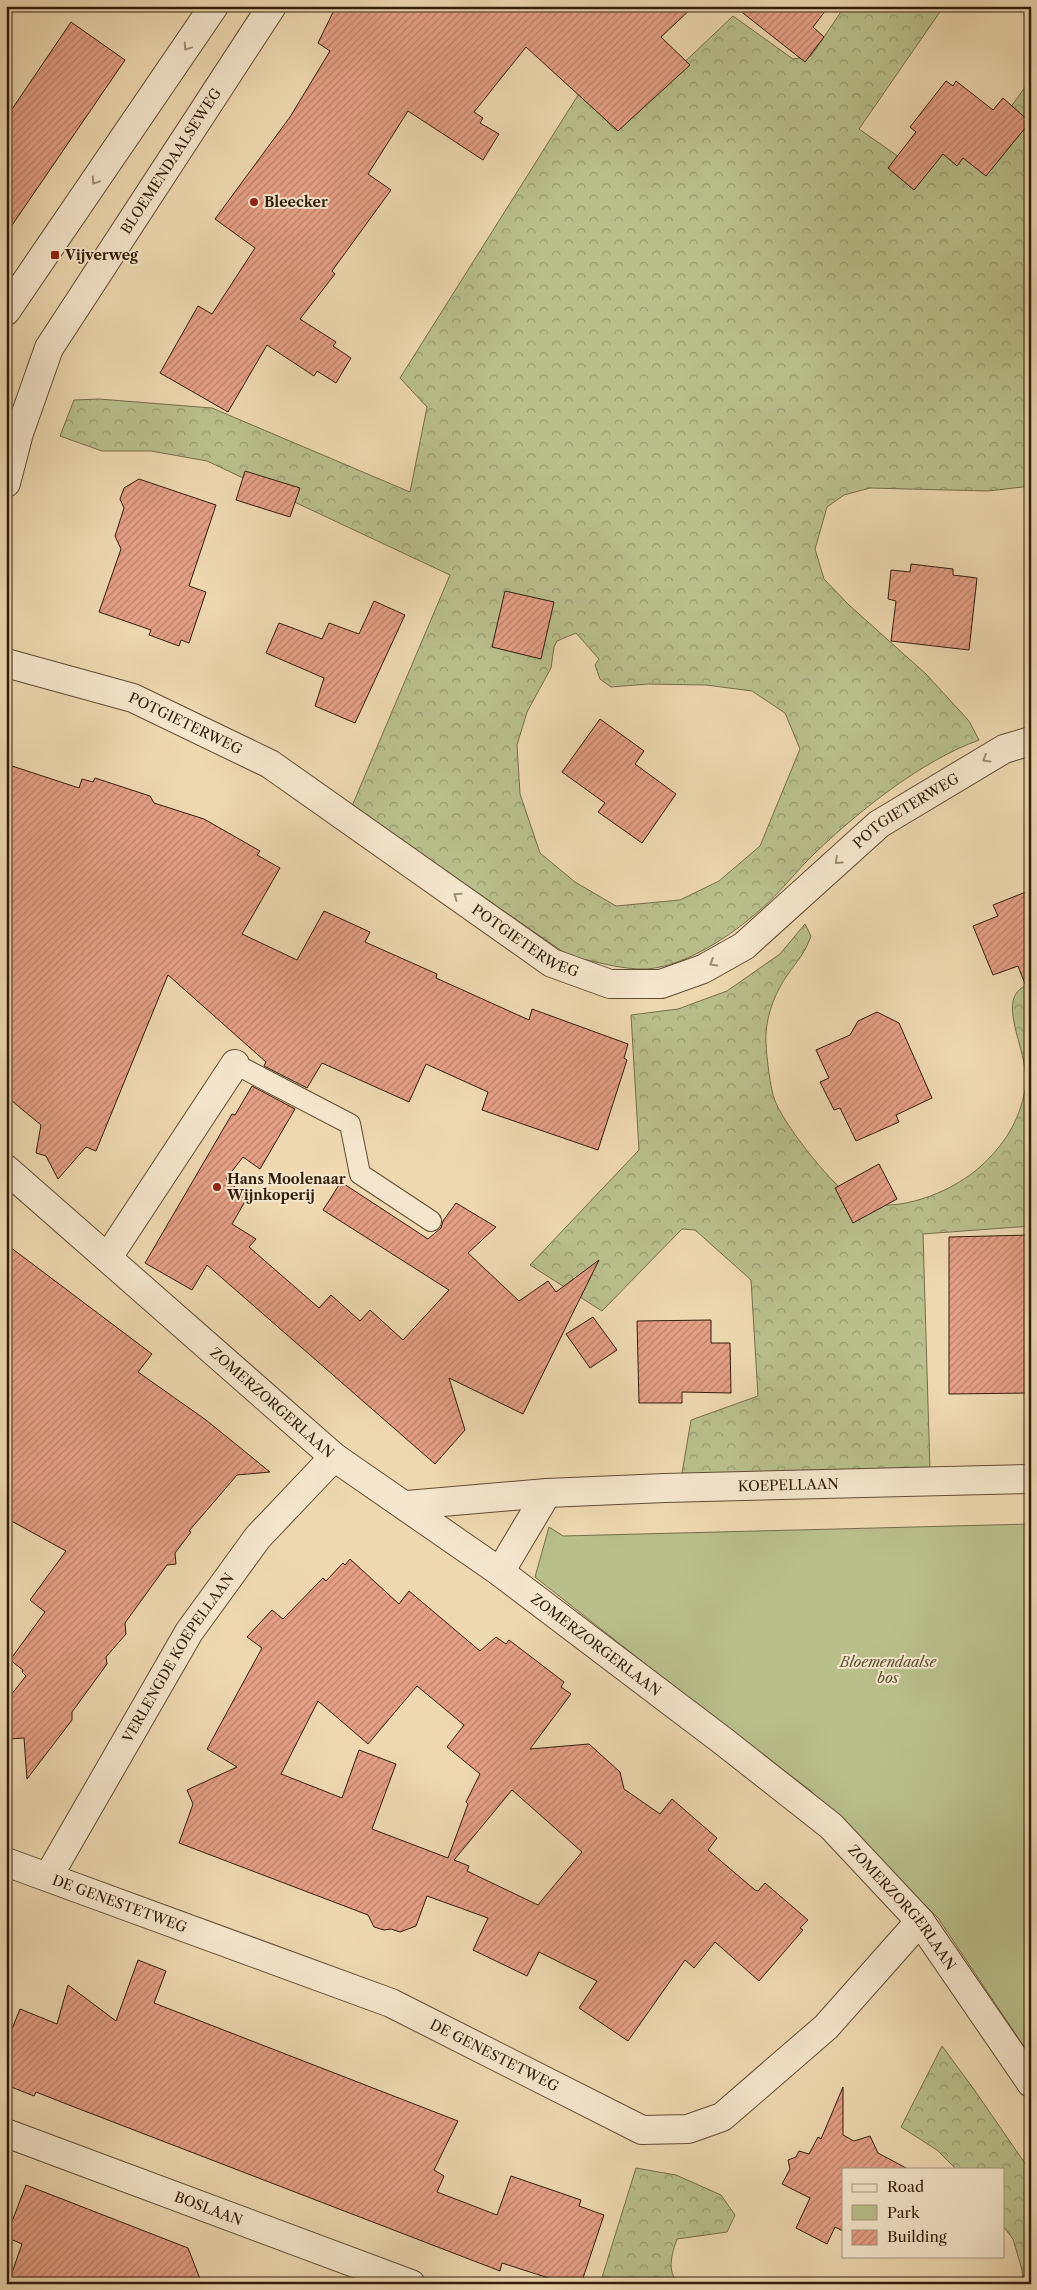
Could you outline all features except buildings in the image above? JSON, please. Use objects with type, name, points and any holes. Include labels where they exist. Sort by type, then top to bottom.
[{"type":"street","points":[[6,311],[214,6]]},
{"type":"street","name":"BLOEMENDAALSEWEG","points":[[6,483],[13,431],[49,348],[272,6]]},
{"type":"street","name":"POTGIETERWEG","points":[[6,663],[133,698],[270,764],[552,963],[610,984],[662,984],[703,969],[744,946],[879,824],[1004,748],[1031,741]]},
{"type":"street","points":[[108,1257],[235,1064]]},
{"type":"street","name":"ZOMERZORGERLAAN","points":[[6,1169],[334,1457],[407,1505],[500,1572],[831,1826],[920,1921],[1031,2083]]},
{"type":"street","name":"VERLENGDE KOEPELLAAN","points":[[48,1877],[189,1632],[258,1537],[334,1457]]},
{"type":"street","name":"KOEPELLAAN","points":[[407,1505],[547,1493],[1031,1479]]},
{"type":"street","points":[[500,1572],[547,1493]]},
{"type":"street","name":"DE GENESTETWEG","points":[[6,1862],[391,2003],[642,2130],[688,2129],[722,2117],[826,2027],[920,1921]]},
{"type":"street","name":"BOSLAAN","points":[[6,2133],[411,2284]]},
{"type":"lane","points":[[235,1064],[350,1124],[360,1174],[431,1221]]},
{"type":"green space","points":[[845,6],[944,6],[859,129],[919,171],[945,134],[976,155],[1031,79],[1031,486],[988,491],[870,488],[844,495],[827,507],[815,549],[824,579],[849,605],[926,674],[969,721],[979,740],[957,749],[913,774],[871,804],[815,853],[760,910],[722,939],[693,956],[662,967],[637,969],[618,967],[569,956],[352,806],[450,575],[207,461],[151,451],[102,451],[60,436],[74,400],[99,399],[212,408],[410,492],[427,407],[400,378],[580,92],[614,129],[733,16],[793,59],[811,56]],"holes":[[[576,633],[599,659],[595,665],[600,679],[611,687],[648,684],[706,685],[752,691],[785,713],[800,749],[760,846],[719,881],[680,900],[616,906],[575,882],[540,853],[520,794],[517,745],[527,712],[551,668],[554,647],[557,641]]]},
{"type":"green space","points":[[805,924],[811,936],[809,942],[780,988],[768,1018],[766,1048],[772,1092],[778,1108],[807,1151],[841,1189],[861,1201],[886,1205],[900,1204],[929,1196],[944,1190],[969,1175],[980,1167],[996,1150],[1014,1123],[1025,1090],[1025,1067],[1014,1022],[1013,1001],[1020,989],[1031,983],[1031,1226],[923,1234],[930,1472],[681,1479],[691,1420],[758,1396],[751,1280],[695,1230],[682,1229],[602,1311],[530,1265],[639,1150],[631,1015],[678,1009],[727,991],[780,954]]},
{"type":"green space","name":"Bloemendaalse bos","points":[[1031,1524],[1031,2057],[938,1918],[810,1790],[724,1726],[535,1577],[549,1527],[563,1536]]},
{"type":"green space","points":[[942,2046],[1031,2172],[1031,2284],[1023,2284],[1022,2270],[1013,2239],[1004,2227],[1004,2168],[955,2168],[937,2150],[901,2127]]},
{"type":"green space","points":[[636,2168],[676,2175],[721,2195],[735,2215],[727,2232],[677,2239],[671,2268],[672,2274],[679,2284],[600,2284]]},
{"type":"place","name":"Bleecker","points":[[254,202]]},
{"type":"place","name":"Vijverweg","points":[[55,255]]},
{"type":"place","name":"Hans Moolenaar Wijnkoperij","points":[[217,1187]]}]
